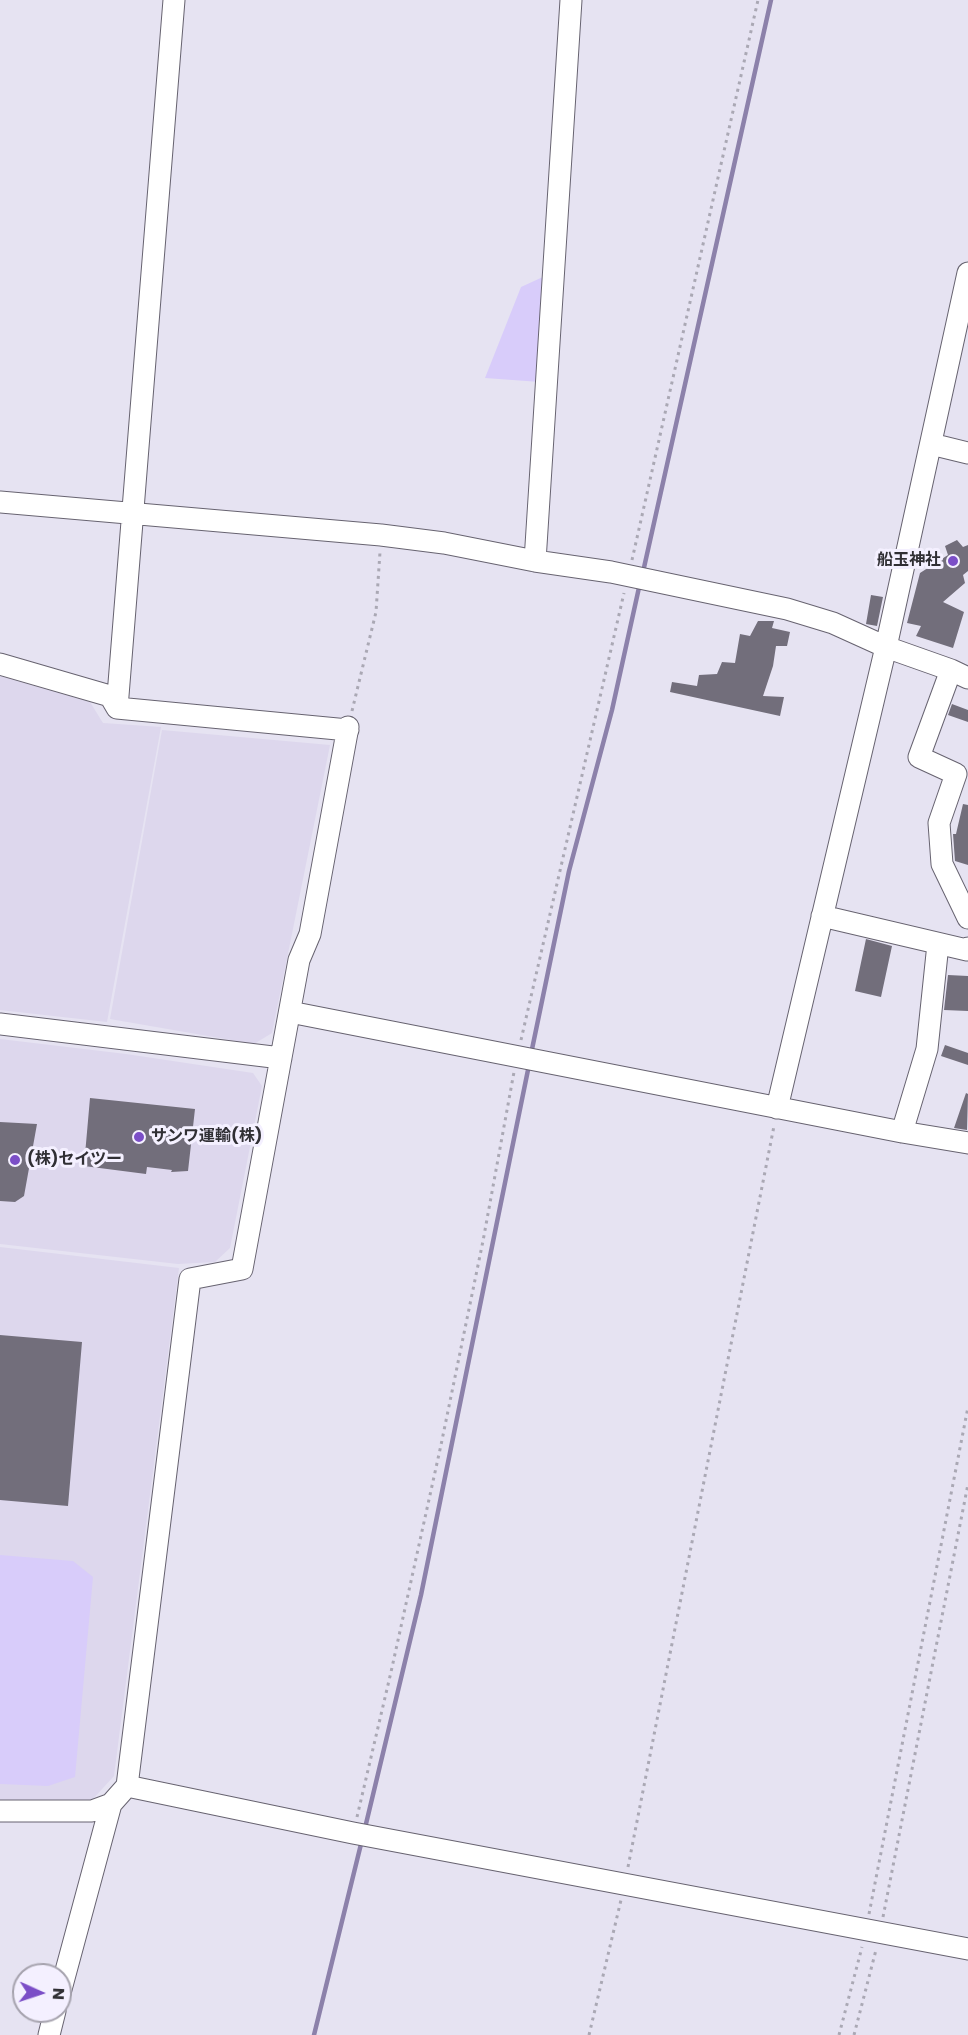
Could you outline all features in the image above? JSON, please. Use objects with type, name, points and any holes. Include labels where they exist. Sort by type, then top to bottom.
[{"type":"street","points":[[117,708],[174,0]]},
{"type":"street","points":[[535,561],[571,0]]},
{"type":"street","points":[[777,1108],[886,646],[968,273]]},
{"type":"street","points":[[931,444],[968,453]]},
{"type":"street","points":[[0,502],[381,535],[444,543],[637,578],[787,609],[833,623],[959,674],[919,757],[956,774],[939,823],[942,864],[968,918]]},
{"type":"street","points":[[0,664],[110,696],[117,708]]},
{"type":"street","points":[[68,1963],[111,1804],[127,1786],[190,1279],[242,1269],[299,960],[309,934],[348,728],[117,708]]},
{"type":"street","points":[[822,916],[938,944],[967,950],[968,948]]},
{"type":"street","points":[[902,1132],[927,1049],[938,944]]},
{"type":"street","points":[[290,1012],[777,1108],[968,1143]]},
{"type":"street","points":[[0,1024],[281,1058]]},
{"type":"street","points":[[127,1786],[361,1835],[968,1949]]},
{"type":"street","points":[[0,1811],[92,1811],[111,1804]]},
{"type":"path","points":[[361,1835],[391,1672],[483,1241],[517,1057],[637,578],[758,0]]},
{"type":"path","points":[[348,728],[376,612],[381,535]]},
{"type":"path","points":[[589,2035],[625,1884],[777,1108]]},
{"type":"path","points":[[854,2035],[968,1407]]},
{"type":"path","points":[[839,2035],[873,1931],[968,1484]]},
{"type":"shaded area","points":[[545,276],[540,382],[485,378],[521,287]]},
{"type":"shaded area","points":[[0,676],[90,702],[103,723],[161,727],[107,1022],[0,1010]]},
{"type":"shaded area","points":[[162,730],[330,745],[272,1033],[254,1044],[110,1019]]},
{"type":"shaded area","points":[[0,1039],[126,1054],[253,1073],[262,1086],[230,1248],[215,1262],[178,1264],[0,1244]]},
{"type":"shaded area","points":[[0,1247],[179,1268],[114,1776],[92,1800],[0,1800]]},
{"type":"shaded area","points":[[0,1555],[73,1561],[93,1577],[75,1777],[48,1786],[0,1784]]},
{"type":"building","points":[[957,540],[963,547],[968,545],[968,571],[963,575],[965,583],[943,602],[964,612],[953,648],[916,636],[921,626],[907,623],[920,573],[948,555],[945,546]]},
{"type":"building","points":[[871,595],[883,597],[877,626],[866,624]]},
{"type":"building","points":[[758,621],[774,621],[772,628],[790,632],[787,646],[776,646],[773,666],[763,696],[784,697],[780,716],[670,692],[672,682],[697,686],[699,675],[717,674],[722,662],[735,663],[740,634],[750,636]]},
{"type":"building","points":[[952,704],[968,710],[968,722],[948,715]]},
{"type":"building","points":[[963,804],[968,805],[968,865],[955,861],[953,834],[956,834]]},
{"type":"building","points":[[866,939],[892,946],[881,997],[855,991]]},
{"type":"building","points":[[948,975],[968,976],[968,1011],[944,1010]]},
{"type":"building","points":[[945,1045],[968,1053],[968,1065],[941,1056]]},
{"type":"building","points":[[966,1093],[968,1094],[967,1130],[954,1128]]},
{"type":"building","name":"サンワ運輸(株)","points":[[90,1098],[195,1109],[188,1171],[171,1172],[172,1170],[147,1167],[146,1174],[84,1166]]},
{"type":"building","name":"(株)セイツー","points":[[0,1122],[37,1124],[24,1196],[15,1202],[0,1201]]},
{"type":"building","points":[[0,1335],[82,1342],[68,1506],[0,1500]]},
{"type":"waterway","points":[[643,572],[771,0]]},
{"type":"waterway","points":[[531,1054],[569,871],[612,710],[640,583]]},
{"type":"waterway","points":[[365,1828],[421,1595],[529,1065]]},
{"type":"waterway","points":[[314,2035],[362,1840]]},
{"type":"place","name":"船玉神社","points":[[953,561]]},
{"type":"place","name":"サンワ運輸(株)","points":[[139,1137]]},
{"type":"place","name":"(株)セイツー","points":[[15,1160]]}]
